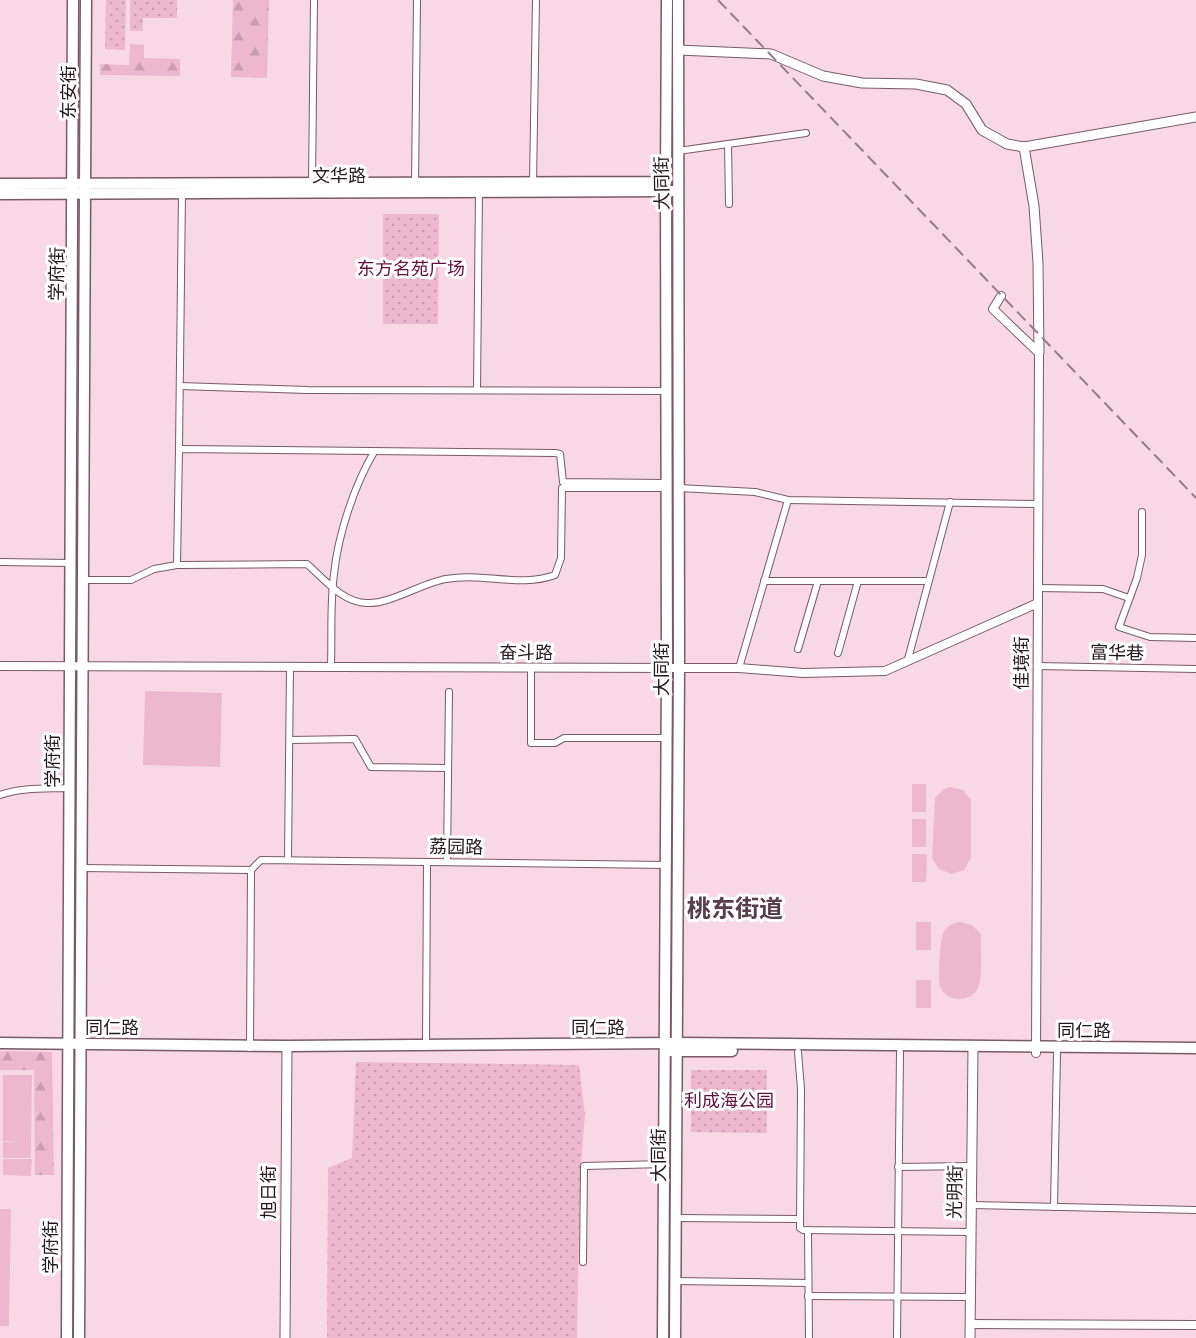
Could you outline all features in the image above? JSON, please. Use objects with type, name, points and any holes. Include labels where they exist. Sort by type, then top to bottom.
[{"type":"main road","name":"东安街","points":[[73,0],[74,188]]},
{"type":"main road","name":"东安街","points":[[86,0],[86,189]]},
{"type":"main road","name":"大同街","points":[[667,0],[666,864],[676,1218],[675,1338]]},
{"type":"main road","name":"大同街","points":[[663,1338],[664,1164],[670,1047],[679,668],[678,0]]},
{"type":"main road","points":[[678,50],[771,54],[823,76],[861,83],[916,84],[947,90],[966,104],[982,130],[1007,144],[1024,147],[1196,117]]},
{"type":"main road","points":[[1024,147],[1034,206],[1038,263],[1039,353]]},
{"type":"main road","name":"文华路","points":[[0,183],[182,193],[312,188]]},
{"type":"main road","name":"文华路","points":[[478,187],[533,183],[666,187]]},
{"type":"main road","name":"文华路","points":[[86,189],[679,186]]},
{"type":"main road","name":"文华路","points":[[0,194],[74,188]]},
{"type":"main road","name":"学府街","points":[[74,188],[69,788],[79,1338]]},
{"type":"main road","name":"学府街","points":[[67,1338],[81,868],[86,189]]},
{"type":"main road","name":"同仁路","points":[[0,1043],[74,1047]]},
{"type":"main road","name":"旭日街","points":[[285,1338],[287,1047]]},
{"type":"main road","name":"同仁路","points":[[0,1048],[670,1047],[1036,1050],[1196,1048]]},
{"type":"main road","name":"同仁路","points":[[670,1047],[798,1052],[972,1050]]},
{"type":"main road","name":"光明街","points":[[970,1338],[972,1050]]},
{"type":"main road","name":"同仁路","points":[[1036,1050],[1057,1053],[1196,1053]]},
{"type":"street","points":[[312,188],[314,0]]},
{"type":"street","points":[[415,187],[417,0]]},
{"type":"street","points":[[533,183],[536,0]]},
{"type":"street","points":[[678,151],[806,133]]},
{"type":"street","points":[[728,144],[729,204]]},
{"type":"street","points":[[477,390],[478,187]]},
{"type":"street","points":[[177,565],[182,193]]},
{"type":"street","points":[[1001,296],[993,309],[1039,353]]},
{"type":"street","name":"佳境街","points":[[1036,1050],[1039,353]]},
{"type":"street","points":[[180,386],[307,390],[667,391]]},
{"type":"street","points":[[179,448],[555,453],[560,454],[563,482],[667,485]]},
{"type":"street","points":[[331,666],[332,587],[335,561],[363,472],[374,452]]},
{"type":"street","points":[[83,580],[131,580],[154,569],[177,565],[307,564],[332,587],[353,601],[368,603],[383,601],[445,579],[469,576],[523,581],[544,579],[555,575],[561,558],[562,488],[667,485]]},
{"type":"street","points":[[679,488],[755,492],[788,500],[1038,504]]},
{"type":"street","points":[[739,668],[788,500]]},
{"type":"street","points":[[908,659],[950,502]]},
{"type":"street","points":[[1142,512],[1142,555],[1137,578],[1119,627],[1150,637],[1196,638]]},
{"type":"street","points":[[0,562],[70,563]]},
{"type":"street","points":[[764,581],[928,581]]},
{"type":"street","points":[[798,649],[818,581]]},
{"type":"street","points":[[838,653],[858,581]]},
{"type":"street","points":[[1038,588],[1103,589],[1129,598]]},
{"type":"street","name":"奋斗路","points":[[0,666],[739,668],[803,673],[885,671],[1038,603]]},
{"type":"street","points":[[288,860],[290,666]]},
{"type":"street","name":"富华巷","points":[[1037,666],[1196,669]]},
{"type":"street","points":[[531,668],[531,743],[555,743],[564,738],[666,738]]},
{"type":"street","points":[[447,862],[449,692]]},
{"type":"street","points":[[290,740],[355,739],[370,767],[448,768]]},
{"type":"street","points":[[0,795],[13,790],[69,788]]},
{"type":"street","name":"荔园路","points":[[251,870],[261,860],[666,864]]},
{"type":"street","points":[[426,1048],[427,862]]},
{"type":"street","points":[[81,868],[251,870],[250,1047]]},
{"type":"street","points":[[798,1052],[801,1089],[800,1228],[808,1230],[971,1232]]},
{"type":"street","points":[[897,1338],[900,1052]]},
{"type":"street","points":[[1054,1207],[1057,1053]]},
{"type":"street","points":[[583,1262],[584,1166],[664,1164]]},
{"type":"street","points":[[898,1167],[971,1166]]},
{"type":"street","points":[[971,1205],[1196,1210]]},
{"type":"street","points":[[676,1218],[799,1219]]},
{"type":"street","points":[[808,1230],[809,1338]]},
{"type":"street","points":[[675,1281],[808,1283]]},
{"type":"street","points":[[808,1296],[970,1297]]},
{"type":"street","points":[[970,1324],[1196,1325]]},
{"type":"green space","points":[[106,0],[126,0],[125,50],[105,49]]},
{"type":"green space","points":[[130,0],[177,0],[177,18],[143,18],[143,31],[130,31]]},
{"type":"green space","points":[[233,0],[269,0],[267,78],[231,77]]},
{"type":"green space","points":[[130,44],[144,45],[144,58],[180,59],[180,76],[100,75],[100,64],[129,65]]},
{"type":"green space","name":"东方名苑广场","points":[[383,214],[439,214],[438,324],[383,324]]},
{"type":"green space","points":[[145,691],[222,693],[220,767],[143,765]]},
{"type":"green space","points":[[912,784],[926,784],[926,812],[912,812]]},
{"type":"green space","points":[[950,787],[963,790],[971,800],[971,858],[964,870],[952,874],[939,869],[932,858],[935,798],[944,789]]},
{"type":"green space","points":[[912,819],[926,819],[926,847],[912,847]]},
{"type":"green space","points":[[912,854],[927,854],[926,882],[912,882]]},
{"type":"green space","points":[[916,922],[931,922],[931,950],[916,950]]},
{"type":"green space","points":[[960,922],[972,925],[981,934],[981,967],[976,991],[960,999],[943,992],[939,974],[940,949],[944,931],[947,927]]},
{"type":"green space","points":[[916,980],[931,980],[931,1008],[916,1008]]},
{"type":"green space","points":[[0,1051],[52,1052],[54,1175],[35,1175],[34,1070],[0,1070]]},
{"type":"green space","points":[[356,1062],[579,1065],[585,1115],[580,1175],[577,1338],[327,1338],[328,1168],[352,1158]]},
{"type":"green space","name":"利成海公园","points":[[691,1070],[767,1070],[767,1133],[691,1132]]},
{"type":"green space","points":[[3,1075],[32,1075],[31,1158],[3,1158],[3,1142],[19,1141],[3,1141]]},
{"type":"green space","points":[[3,1159],[32,1159],[31,1176],[3,1175]]},
{"type":"green space","points":[[0,1209],[11,1209],[9,1326],[0,1326]]},
{"type":"railway","points":[[718,0],[1196,498]]},
{"type":"district","name":"桃东街道","points":[[735,909]]}]
